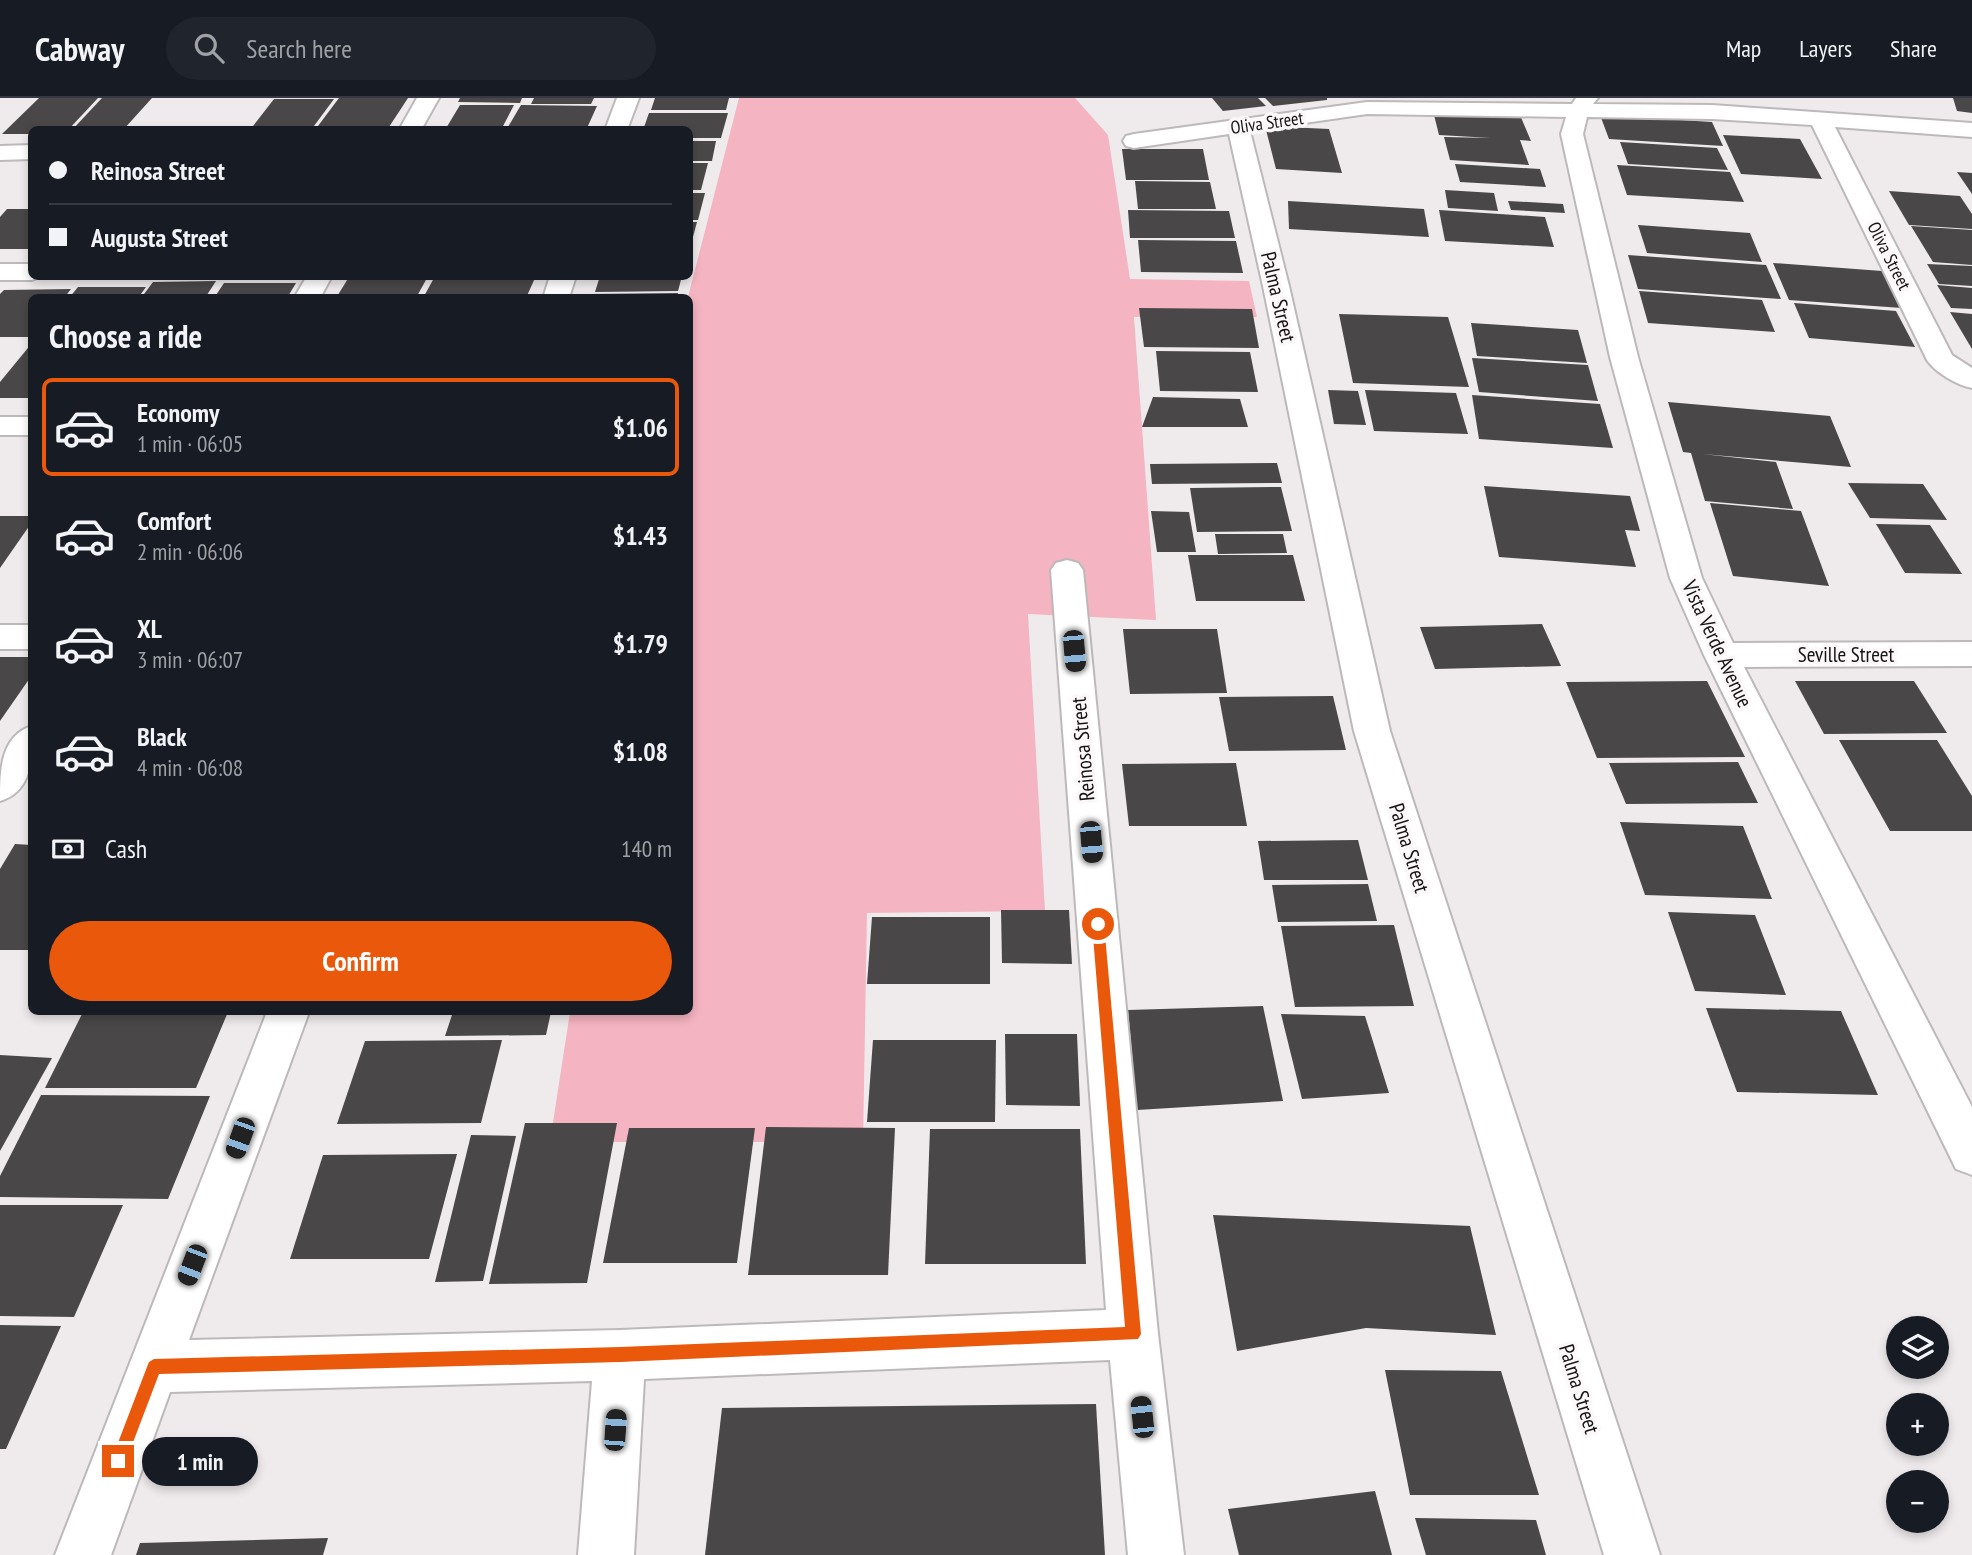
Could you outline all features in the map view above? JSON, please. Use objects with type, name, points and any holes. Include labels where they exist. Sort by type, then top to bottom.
[{"type":"street","points":[[412,126],[428,98]]},
{"type":"street","points":[[618,126],[628,98]]},
{"type":"street","name":"Oliva Street","points":[[1134,141],[1367,108],[1583,105],[1972,130]]},
{"type":"street","name":"Vista Verde Avenue","points":[[1583,105],[1572,134],[1624,357],[1686,578],[1721,656],[1972,1154]]},
{"type":"street","name":"Oliva Street","points":[[1820,119],[1941,360],[1972,380]]},
{"type":"street","name":"Palma Street","points":[[1238,127],[1279,299],[1372,731],[1632,1555]]},
{"type":"street","points":[[0,153],[28,152]]},
{"type":"street","points":[[0,272],[28,272]]},
{"type":"street","points":[[0,426],[28,426]]},
{"type":"street","name":"Reinosa Street","points":[[1067,569],[1133,1334],[1156,1555]]},
{"type":"street","points":[[0,637],[28,637]]},
{"type":"street","name":"Seville Street","points":[[1721,656],[1972,654]]},
{"type":"street","points":[[0,787],[28,744]]},
{"type":"street","points":[[83,1555],[287,1015]]},
{"type":"street","points":[[154,1367],[620,1355],[1133,1334]]},
{"type":"street","points":[[606,1555],[620,1355]]},
{"type":"shaded area","points":[[739,98],[1075,98],[1108,135],[1130,279],[1249,281],[1257,317],[1134,317],[1156,620],[1028,614],[1045,911],[867,913],[863,1142],[550,1142],[570,1015],[693,1015],[693,294],[689,294]]},
{"type":"building","points":[[39,98],[98,98],[72,126],[28,126],[28,134],[2,134]]},
{"type":"building","points":[[102,98],[152,98],[127,126],[76,126]]},
{"type":"building","points":[[339,98],[408,98],[390,126],[318,126]]},
{"type":"building","points":[[460,98],[522,98],[520,103],[458,102]]},
{"type":"building","points":[[534,98],[594,98],[591,104],[531,104]]},
{"type":"building","points":[[655,98],[729,98],[726,110],[651,110]]},
{"type":"building","points":[[1212,98],[1258,98],[1266,106],[1223,111]]},
{"type":"building","points":[[1265,98],[1327,98],[1327,100],[1273,106]]},
{"type":"building","points":[[1953,98],[1972,98],[1972,113],[1957,111]]},
{"type":"building","points":[[274,99],[334,99],[314,126],[253,126]]},
{"type":"building","points":[[460,105],[514,105],[503,126],[447,126]]},
{"type":"building","points":[[521,105],[597,106],[588,126],[509,126]]},
{"type":"building","points":[[1433,111],[1520,115],[1531,141],[1520,140],[1529,165],[1450,160],[1444,137],[1491,138],[1439,135]]},
{"type":"building","points":[[649,113],[728,113],[721,138],[693,138],[693,126],[644,126]]},
{"type":"building","points":[[1600,115],[1712,122],[1723,146],[1609,139]]},
{"type":"building","points":[[1265,126],[1329,129],[1342,173],[1276,169]]},
{"type":"building","points":[[1723,135],[1800,139],[1822,179],[1741,174]]},
{"type":"building","points":[[693,141],[716,141],[712,161],[693,161]]},
{"type":"building","points":[[1620,142],[1717,148],[1728,170],[1628,164]]},
{"type":"building","points":[[1122,149],[1203,149],[1209,180],[1126,180]]},
{"type":"building","points":[[693,163],[708,163],[701,190],[693,190]]},
{"type":"building","points":[[1455,164],[1540,169],[1546,187],[1460,182]]},
{"type":"building","points":[[1617,165],[1730,172],[1744,202],[1627,195]]},
{"type":"building","points":[[1957,172],[1972,173],[1972,194]]},
{"type":"building","points":[[1135,181],[1210,182],[1216,209],[1138,209]]},
{"type":"building","points":[[1445,190],[1494,193],[1498,211],[1448,208]]},
{"type":"building","points":[[1889,191],[1960,196],[1972,214],[1972,229],[1909,225]]},
{"type":"building","points":[[693,193],[705,193],[698,220],[693,220]]},
{"type":"building","points":[[1288,201],[1424,209],[1429,237],[1289,229]]},
{"type":"building","points":[[1508,201],[1563,204],[1565,213],[1511,210]]},
{"type":"building","points":[[7,209],[28,209],[28,249],[0,249],[0,217]]},
{"type":"building","points":[[1128,210],[1229,211],[1235,238],[1130,238]]},
{"type":"building","points":[[1439,210],[1545,217],[1554,247],[1445,241]]},
{"type":"building","points":[[1638,225],[1750,233],[1762,262],[1647,253]]},
{"type":"building","points":[[1911,226],[1972,230],[1972,265],[1933,262]]},
{"type":"building","points":[[1138,240],[1236,241],[1243,273],[1141,272]]},
{"type":"building","points":[[1628,255],[1766,265],[1781,299],[1638,289]]},
{"type":"building","points":[[1773,263],[1882,271],[1902,308],[1789,300]]},
{"type":"building","points":[[1927,264],[1972,266],[1972,286],[1939,284]]},
{"type":"building","points":[[347,280],[426,280],[418,294],[338,294]]},
{"type":"building","points":[[433,280],[534,280],[528,294],[425,294]]},
{"type":"building","points":[[599,280],[681,280],[678,291],[595,292]]},
{"type":"building","points":[[216,281],[208,294],[144,294],[153,282]]},
{"type":"building","points":[[224,283],[296,283],[289,294],[217,294]]},
{"type":"building","points":[[1937,285],[1972,288],[1972,309],[1951,308]]},
{"type":"building","points":[[78,287],[146,287],[141,294],[72,294]]},
{"type":"building","points":[[71,289],[67,294],[28,294],[28,337],[0,337],[0,294],[4,290]]},
{"type":"building","points":[[1639,291],[1762,300],[1775,332],[1648,323]]},
{"type":"building","points":[[678,293],[678,294],[590,294]]},
{"type":"building","points":[[1794,303],[1896,311],[1915,347],[1809,338]]},
{"type":"building","points":[[1139,308],[1252,309],[1259,348],[1144,347]]},
{"type":"building","points":[[1950,312],[1972,314],[1972,349]]},
{"type":"building","points":[[1339,314],[1448,317],[1469,387],[1353,383]]},
{"type":"building","points":[[1471,323],[1578,330],[1587,363],[1477,356]]},
{"type":"building","points":[[28,348],[28,398],[0,398],[0,382]]},
{"type":"building","points":[[1156,351],[1250,352],[1258,392],[1160,391]]},
{"type":"building","points":[[1472,358],[1588,365],[1598,401],[1479,392]]},
{"type":"building","points":[[1328,390],[1358,391],[1366,425],[1334,424]]},
{"type":"building","points":[[1365,390],[1456,393],[1468,434],[1374,431]]},
{"type":"building","points":[[1472,395],[1600,404],[1613,448],[1479,439]]},
{"type":"building","points":[[1153,397],[1240,399],[1248,427],[1142,427]]},
{"type":"building","points":[[1668,402],[1830,416],[1851,467],[1702,454],[1776,462],[1793,509],[1705,501],[1691,453],[1683,452]]},
{"type":"building","points":[[1277,463],[1282,483],[1152,484],[1150,464]]},
{"type":"building","points":[[1848,483],[1923,484],[1947,520],[1870,518]]},
{"type":"building","points":[[1484,486],[1630,496],[1640,531],[1625,530],[1636,567],[1499,557]]},
{"type":"building","points":[[1281,487],[1292,531],[1197,532],[1190,488]]},
{"type":"building","points":[[1710,503],[1801,511],[1829,586],[1733,576]]},
{"type":"building","points":[[1151,511],[1189,512],[1196,552],[1157,552]]},
{"type":"building","points":[[0,516],[28,516],[28,528],[0,568]]},
{"type":"building","points":[[1876,524],[1930,525],[1962,574],[1905,573]]},
{"type":"building","points":[[1215,534],[1283,534],[1287,553],[1218,554]]},
{"type":"building","points":[[1188,555],[1293,555],[1305,601],[1196,601]]},
{"type":"building","points":[[1542,624],[1561,666],[1435,669],[1420,627]]},
{"type":"building","points":[[1123,629],[1217,629],[1227,693],[1130,694]]},
{"type":"building","points":[[0,657],[28,657],[28,681],[0,721]]},
{"type":"building","points":[[1707,681],[1745,757],[1597,758],[1566,682]]},
{"type":"building","points":[[1795,681],[1914,681],[1947,733],[1824,734]]},
{"type":"building","points":[[1333,696],[1346,750],[1229,751],[1219,697]]},
{"type":"building","points":[[1839,740],[1937,740],[1972,796],[1972,831],[1890,831]]},
{"type":"building","points":[[1738,762],[1758,803],[1626,804],[1609,763]]},
{"type":"building","points":[[1236,763],[1247,826],[1129,826],[1122,764]]},
{"type":"building","points":[[1620,822],[1743,826],[1772,899],[1645,895]]},
{"type":"building","points":[[1358,840],[1368,880],[1264,880],[1258,841]]},
{"type":"building","points":[[15,844],[28,845],[28,950],[0,950],[0,869]]},
{"type":"building","points":[[1368,884],[1377,921],[1278,922],[1272,885]]},
{"type":"building","points":[[1001,910],[1069,910],[1072,964],[1002,963]]},
{"type":"building","points":[[1668,912],[1755,915],[1786,995],[1695,991]]},
{"type":"building","points":[[872,917],[990,917],[990,984],[867,984]]},
{"type":"building","points":[[1394,925],[1414,1006],[1295,1007],[1281,926]]},
{"type":"building","points":[[1263,1006],[1283,1101],[1137,1110],[1128,1010]]},
{"type":"building","points":[[1706,1008],[1841,1011],[1878,1095],[1737,1092]]},
{"type":"building","points":[[1281,1014],[1365,1016],[1389,1093],[1302,1099]]},
{"type":"building","points":[[82,1015],[227,1015],[196,1088],[45,1088]]},
{"type":"building","points":[[452,1015],[550,1015],[546,1035],[445,1036]]},
{"type":"building","points":[[1005,1034],[1077,1034],[1080,1106],[1006,1105]]},
{"type":"building","points":[[502,1040],[481,1123],[337,1124],[365,1041]]},
{"type":"building","points":[[873,1040],[996,1040],[995,1122],[867,1122]]},
{"type":"building","points":[[0,1055],[52,1058],[0,1151]]},
{"type":"building","points":[[41,1095],[210,1096],[168,1199],[0,1197],[0,1176]]},
{"type":"building","points":[[525,1123],[617,1123],[587,1283],[489,1284]]},
{"type":"building","points":[[766,1127],[895,1128],[888,1275],[748,1275]]},
{"type":"building","points":[[629,1128],[755,1128],[737,1263],[603,1263]]},
{"type":"building","points":[[930,1129],[1080,1129],[1086,1264],[925,1264]]},
{"type":"building","points":[[471,1135],[516,1136],[483,1281],[435,1282]]},
{"type":"building","points":[[457,1154],[429,1259],[290,1259],[323,1155]]},
{"type":"building","points":[[0,1205],[123,1205],[74,1317],[0,1316]]},
{"type":"building","points":[[1213,1215],[1470,1226],[1496,1335],[1366,1328],[1237,1351]]},
{"type":"building","points":[[0,1325],[61,1326],[6,1449],[0,1449]]},
{"type":"building","points":[[1385,1370],[1501,1371],[1539,1495],[1410,1495]]},
{"type":"building","points":[[1096,1404],[1105,1555],[705,1555],[722,1408]]},
{"type":"building","points":[[1375,1491],[1392,1555],[1239,1555],[1228,1509]]},
{"type":"building","points":[[1415,1518],[1536,1520],[1546,1555],[1426,1555]]},
{"type":"building","points":[[328,1538],[323,1555],[136,1555],[140,1543]]},
{"type":"route","points":[[118,1461],[154,1367],[620,1355],[1133,1334],[1098,924]]}]
